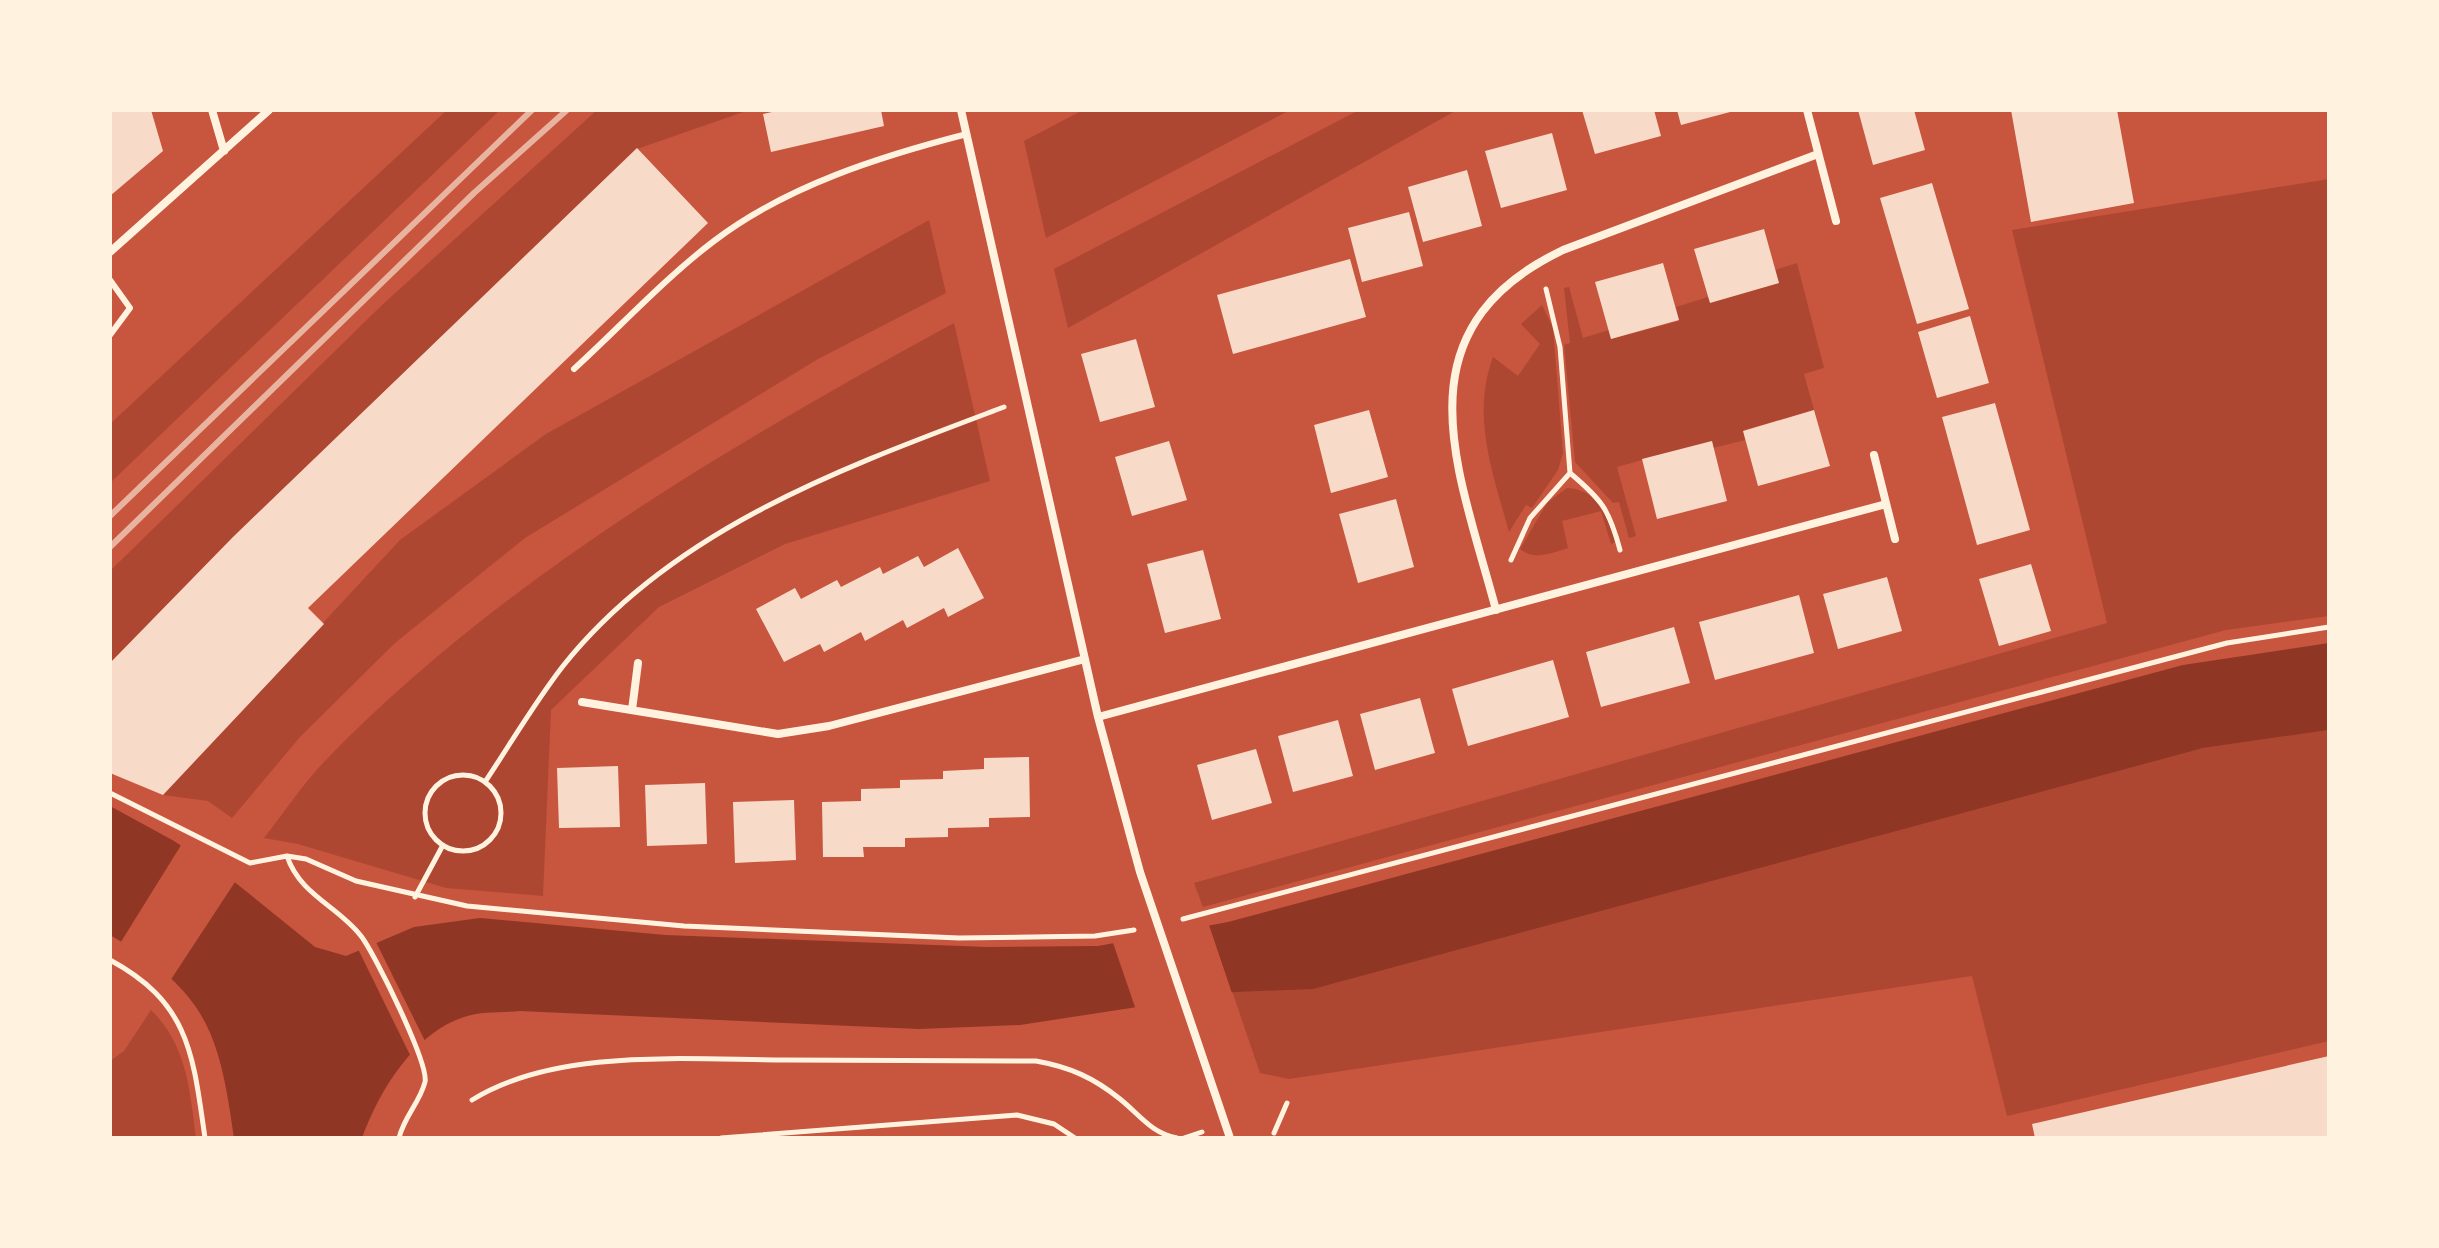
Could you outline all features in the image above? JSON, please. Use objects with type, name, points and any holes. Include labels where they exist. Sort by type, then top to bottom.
[{"type":"street","points":[[212,110],[224,151]]},
{"type":"street","points":[[110,252],[269,110]]},
{"type":"street","points":[[961,110],[1098,717],[1140,872],[1230,1138]]},
{"type":"street","points":[[1807,110],[1836,221]]},
{"type":"street","points":[[1496,610],[1456,464],[1451,398],[1465,337],[1501,292],[1535,263],[1818,154]]},
{"type":"street","points":[[1874,455],[1895,539]]},
{"type":"street","points":[[1098,717],[1886,504]]},
{"type":"street","points":[[582,702],[778,734],[829,726],[1085,659]]},
{"type":"street","points":[[632,710],[638,663]]},
{"type":"lane","points":[[574,369],[713,241],[749,218],[820,182],[910,149],[967,134]]},
{"type":"lane","points":[[110,280],[130,308],[110,335]]},
{"type":"path","points":[[1535,263],[1556,320],[1570,473],[1598,496],[1610,513],[1620,551]]},
{"type":"path","points":[[485,782],[564,665],[635,591],[719,533],[838,470],[1027,398]]},
{"type":"path","points":[[1511,561],[1530,518],[1570,473]]},
{"type":"path","points":[[1176,920],[2227,643],[2329,627]]},
{"type":"path","points":[[462,775],[485,782],[500,802],[501,816],[491,839],[468,851],[443,845],[427,828],[424,815],[431,792],[450,777],[462,775]]},
{"type":"path","points":[[110,793],[250,863],[287,856],[306,859],[356,881],[415,897],[467,906],[684,926],[959,938],[1095,936],[1136,929]]},
{"type":"path","points":[[415,897],[443,845]]},
{"type":"path","points":[[287,856],[299,882],[363,939],[421,1055],[425,1084],[403,1122],[399,1138]]},
{"type":"path","points":[[110,960],[142,977],[171,1008],[189,1045],[205,1138]]},
{"type":"path","points":[[472,1100],[493,1086],[522,1077],[573,1067],[643,1060],[1036,1061],[1079,1071],[1121,1100],[1155,1131],[1177,1138]]},
{"type":"path","points":[[1274,1133],[1287,1103]]},
{"type":"path","points":[[721,1138],[1017,1115],[1054,1124],[1075,1138]]},
{"type":"shaded area","points":[[447,110],[500,110],[110,483],[110,424]]},
{"type":"shaded area","points":[[597,110],[749,110],[637,149],[233,537],[110,663],[110,571],[381,306]]},
{"type":"shaded area","points":[[1083,110],[1290,110],[1046,238],[1024,141]]},
{"type":"shaded area","points":[[1359,110],[1457,110],[1068,328],[1054,269]]},
{"type":"shaded area","points":[[2329,179],[2329,616],[2226,630],[1203,907],[1194,883],[2107,623],[2012,230]]},
{"type":"shaded area","points":[[929,220],[946,293],[818,359],[525,538],[395,643],[300,737],[232,818],[208,801],[163,795],[400,540],[546,434]]},
{"type":"shaded area","points":[[1797,263],[1824,368],[1804,374],[1814,410],[1744,430],[1745,440],[1713,448],[1711,441],[1617,467],[1636,536],[1629,538],[1619,502],[1613,503],[1575,462],[1564,345],[1570,343],[1564,288],[1569,287],[1583,338],[1609,330],[1611,339],[1679,321],[1676,307],[1708,297],[1710,302],[1779,283],[1775,270]]},
{"type":"shaded area","points":[[1542,305],[1553,328],[1563,453],[1558,470],[1532,508],[1526,505],[1509,532],[1487,445],[1484,401],[1487,379],[1493,357],[1518,376],[1540,344],[1521,324]]},
{"type":"shaded area","points":[[954,323],[990,481],[785,544],[659,607],[551,710],[543,896],[446,888],[298,844],[264,838],[324,762],[392,696],[465,633],[542,575],[704,467]]},
{"type":"shaded area","points":[[1567,488],[1587,493],[1594,499],[1605,514],[1615,542],[1611,544],[1601,511],[1562,521],[1568,548],[1537,555],[1520,549],[1547,503]]},
{"type":"shaded area","points":[[2329,643],[2329,730],[2203,748],[1313,989],[1235,992],[1020,1025],[919,1029],[520,1011],[471,1015],[446,1025],[414,1050],[389,1083],[362,1138],[234,1138],[222,1069],[202,1017],[168,976],[110,935],[110,806],[174,841],[237,884],[315,947],[346,956],[414,927],[480,918],[665,935],[987,947],[1098,946],[1228,922],[2183,665]]},
{"type":"shaded area","points":[[2329,730],[2329,1041],[2007,1116],[1972,976],[1289,1079],[1260,1073],[1232,991],[2203,748]]},
{"type":"shaded area","points":[[151,1010],[172,1038],[185,1070],[196,1138],[110,1138],[110,1061],[124,1051]]},
{"type":"pier","points":[[183,842],[237,879],[170,981],[152,964],[119,945]]},
{"type":"pier","points":[[1208,922],[1233,996],[1136,1010],[1112,940]]},
{"type":"pier","points":[[375,940],[427,1045],[412,1059],[358,949]]},
{"type":"building","points":[[110,110],[151,110],[163,151],[110,196]]},
{"type":"building","points":[[781,110],[881,110],[884,126],[771,152],[763,114]]},
{"type":"building","points":[[1582,110],[1654,110],[1661,136],[1595,154]]},
{"type":"building","points":[[1677,110],[1733,110],[1734,111],[1681,125]]},
{"type":"building","points":[[1858,110],[1914,110],[1925,150],[1873,165]]},
{"type":"building","points":[[2011,110],[2117,110],[2134,203],[2031,222]]},
{"type":"building","points":[[1552,133],[1567,190],[1501,208],[1485,151]]},
{"type":"building","points":[[637,148],[708,223],[308,608],[324,624],[163,795],[110,773],[110,663],[233,537]]},
{"type":"building","points":[[1467,170],[1482,226],[1423,242],[1408,187]]},
{"type":"building","points":[[1932,183],[1969,309],[1917,324],[1880,198]]},
{"type":"building","points":[[1409,212],[1423,266],[1362,282],[1348,228]]},
{"type":"building","points":[[1764,229],[1779,283],[1710,303],[1694,249]]},
{"type":"building","points":[[1350,259],[1366,317],[1233,354],[1217,295]]},
{"type":"building","points":[[1663,263],[1679,320],[1611,339],[1595,282]]},
{"type":"building","points":[[1970,316],[1989,383],[1937,398],[1918,332]]},
{"type":"building","points":[[1136,339],[1155,407],[1100,422],[1081,354]]},
{"type":"building","points":[[1995,403],[2030,530],[1977,545],[1942,417]]},
{"type":"building","points":[[1369,410],[1388,477],[1331,493],[1314,425]]},
{"type":"building","points":[[1814,410],[1830,466],[1758,486],[1743,431]]},
{"type":"building","points":[[1169,441],[1187,500],[1132,516],[1115,457]]},
{"type":"building","points":[[1712,441],[1727,501],[1657,519],[1642,459]]},
{"type":"building","points":[[1396,499],[1414,567],[1358,583],[1339,514]]},
{"type":"building","points":[[958,548],[984,598],[948,617],[944,608],[907,628],[903,620],[865,641],[861,632],[824,652],[820,644],[784,662],[756,609],[795,588],[801,599],[837,580],[841,587],[880,567],[883,574],[918,556],[924,567]]},
{"type":"building","points":[[1203,550],[1221,619],[1165,633],[1147,564]]},
{"type":"building","points":[[2031,564],[2051,631],[1999,646],[1979,579]]},
{"type":"building","points":[[1887,577],[1902,631],[1838,649],[1823,594]]},
{"type":"building","points":[[1799,595],[1814,653],[1715,680],[1699,622]]},
{"type":"building","points":[[1674,627],[1690,683],[1601,707],[1586,652]]},
{"type":"building","points":[[1553,660],[1569,717],[1468,746],[1452,689]]},
{"type":"building","points":[[1420,698],[1435,753],[1375,770],[1360,714]]},
{"type":"building","points":[[1338,720],[1353,776],[1293,792],[1278,736]]},
{"type":"building","points":[[1256,749],[1272,803],[1212,820],[1197,765]]},
{"type":"building","points":[[1029,757],[1030,817],[989,818],[989,827],[948,828],[948,837],[905,838],[905,847],[863,847],[864,857],[823,857],[822,802],[861,801],[861,789],[900,788],[900,780],[943,779],[943,771],[984,769],[984,758]]},
{"type":"building","points":[[618,766],[620,827],[559,828],[557,768]]},
{"type":"building","points":[[705,783],[707,844],[647,846],[645,785]]},
{"type":"building","points":[[794,800],[796,860],[735,863],[733,802]]},
{"type":"building","points":[[2329,1056],[2329,1138],[2035,1138],[2032,1124]]},
{"type":"railway","points":[[110,516],[532,110]]},
{"type":"railway","points":[[110,547],[474,193],[567,110]]}]
